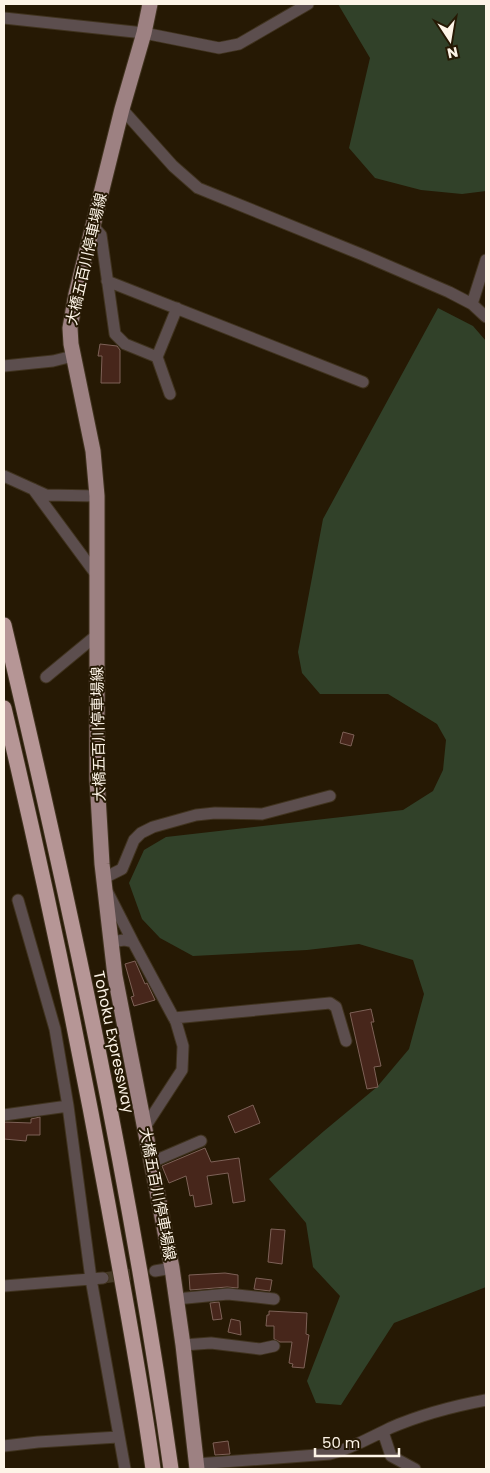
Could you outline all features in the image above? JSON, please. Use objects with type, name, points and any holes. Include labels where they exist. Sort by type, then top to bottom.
[{"type":"highway","name":"Tohoku Expressway","points":[[4,625],[74,934],[112,1117],[172,1469]]},
{"type":"highway","points":[[4,708],[58,950],[93,1120],[150,1445],[152,1469]]},
{"type":"main road","name":"大橋五百川停車場線","points":[[150,4],[76,294],[70,328],[73,356],[93,450],[97,496],[97,765],[104,883],[115,976],[172,1268],[197,1466]]},
{"type":"street","points":[[4,18],[144,33],[199,45],[228,48],[264,31],[308,4]]},
{"type":"street","points":[[122,109],[173,166],[198,188],[449,292],[472,304],[486,317]]},
{"type":"street","points":[[93,226],[101,235],[115,334],[125,344],[157,357]]},
{"type":"street","points":[[472,304],[486,260]]},
{"type":"street","points":[[107,281],[363,382]]},
{"type":"street","points":[[170,394],[157,357],[177,308]]},
{"type":"street","points":[[4,366],[53,361],[73,356]]},
{"type":"street","points":[[4,475],[46,495],[97,496]]},
{"type":"street","points":[[33,489],[98,577]]},
{"type":"street","points":[[46,677],[98,634]]},
{"type":"street","points":[[145,1127],[182,1070],[183,1046],[174,1018],[104,883],[122,869],[134,840],[153,827],[196,815],[215,813],[262,814],[330,796]]},
{"type":"street","points":[[18,900],[54,1029],[97,1278],[118,1437],[125,1469]]},
{"type":"street","points":[[111,942],[124,940],[133,942]]},
{"type":"street","points":[[174,1018],[330,1003],[336,1007],[346,1041]]},
{"type":"street","points":[[4,1115],[68,1106]]},
{"type":"street","points":[[152,1162],[202,1141]]},
{"type":"street","points":[[155,1270],[172,1268]]},
{"type":"street","points":[[4,1286],[97,1278]]},
{"type":"street","points":[[176,1299],[228,1294],[274,1298]]},
{"type":"street","points":[[183,1345],[211,1342],[260,1349],[274,1346]]},
{"type":"street","points":[[197,1466],[330,1454],[348,1449],[422,1416],[486,1400]]},
{"type":"street","points":[[383,1432],[391,1456],[415,1469]]},
{"type":"street","points":[[4,1446],[118,1437]]},
{"type":"green space","points":[[338,4],[486,4],[486,191],[462,194],[421,190],[375,178],[349,148],[370,58]]},
{"type":"green space","points":[[438,308],[473,326],[486,341],[486,1287],[394,1323],[341,1405],[316,1403],[307,1381],[340,1296],[313,1267],[306,1223],[269,1179],[377,1087],[409,1049],[424,994],[413,960],[359,944],[307,950],[193,956],[160,938],[142,919],[129,883],[144,850],[166,837],[403,810],[433,791],[443,770],[446,740],[437,724],[388,694],[320,694],[302,673],[298,652],[323,519]]},
{"type":"building","points":[[100,344],[117,346],[120,350],[120,383],[101,383],[102,356],[98,356]]},
{"type":"building","points":[[343,732],[354,735],[351,746],[340,743]]},
{"type":"building","points":[[135,961],[145,984],[147,983],[155,1000],[134,1006],[131,997],[134,996],[125,964]]},
{"type":"building","points":[[371,1009],[374,1022],[371,1022],[381,1066],[374,1067],[378,1087],[367,1089],[350,1013]]},
{"type":"building","points":[[253,1105],[260,1123],[235,1133],[228,1116]]},
{"type":"building","points":[[40,1117],[40,1135],[27,1135],[26,1141],[4,1139],[4,1122],[31,1123],[31,1119]]},
{"type":"building","points":[[205,1148],[211,1162],[239,1158],[245,1201],[233,1203],[228,1173],[207,1176],[212,1204],[195,1207],[193,1195],[190,1196],[186,1176],[169,1183],[162,1166]]},
{"type":"building","points":[[271,1229],[285,1230],[282,1264],[268,1262]]},
{"type":"building","points":[[225,1273],[238,1275],[238,1288],[190,1290],[189,1275]]},
{"type":"building","points":[[256,1278],[272,1280],[270,1291],[254,1289]]},
{"type":"building","points":[[219,1302],[222,1319],[213,1320],[210,1303]]},
{"type":"building","points":[[269,1311],[307,1313],[306,1334],[309,1335],[304,1368],[292,1367],[293,1364],[289,1363],[292,1342],[280,1342],[274,1339],[274,1326],[266,1326]]},
{"type":"building","points":[[231,1319],[240,1321],[241,1335],[228,1332]]},
{"type":"building","points":[[228,1441],[230,1454],[215,1455],[213,1443]]},
{"type":"tunnel","points":[[103,1278],[155,1271]]}]
